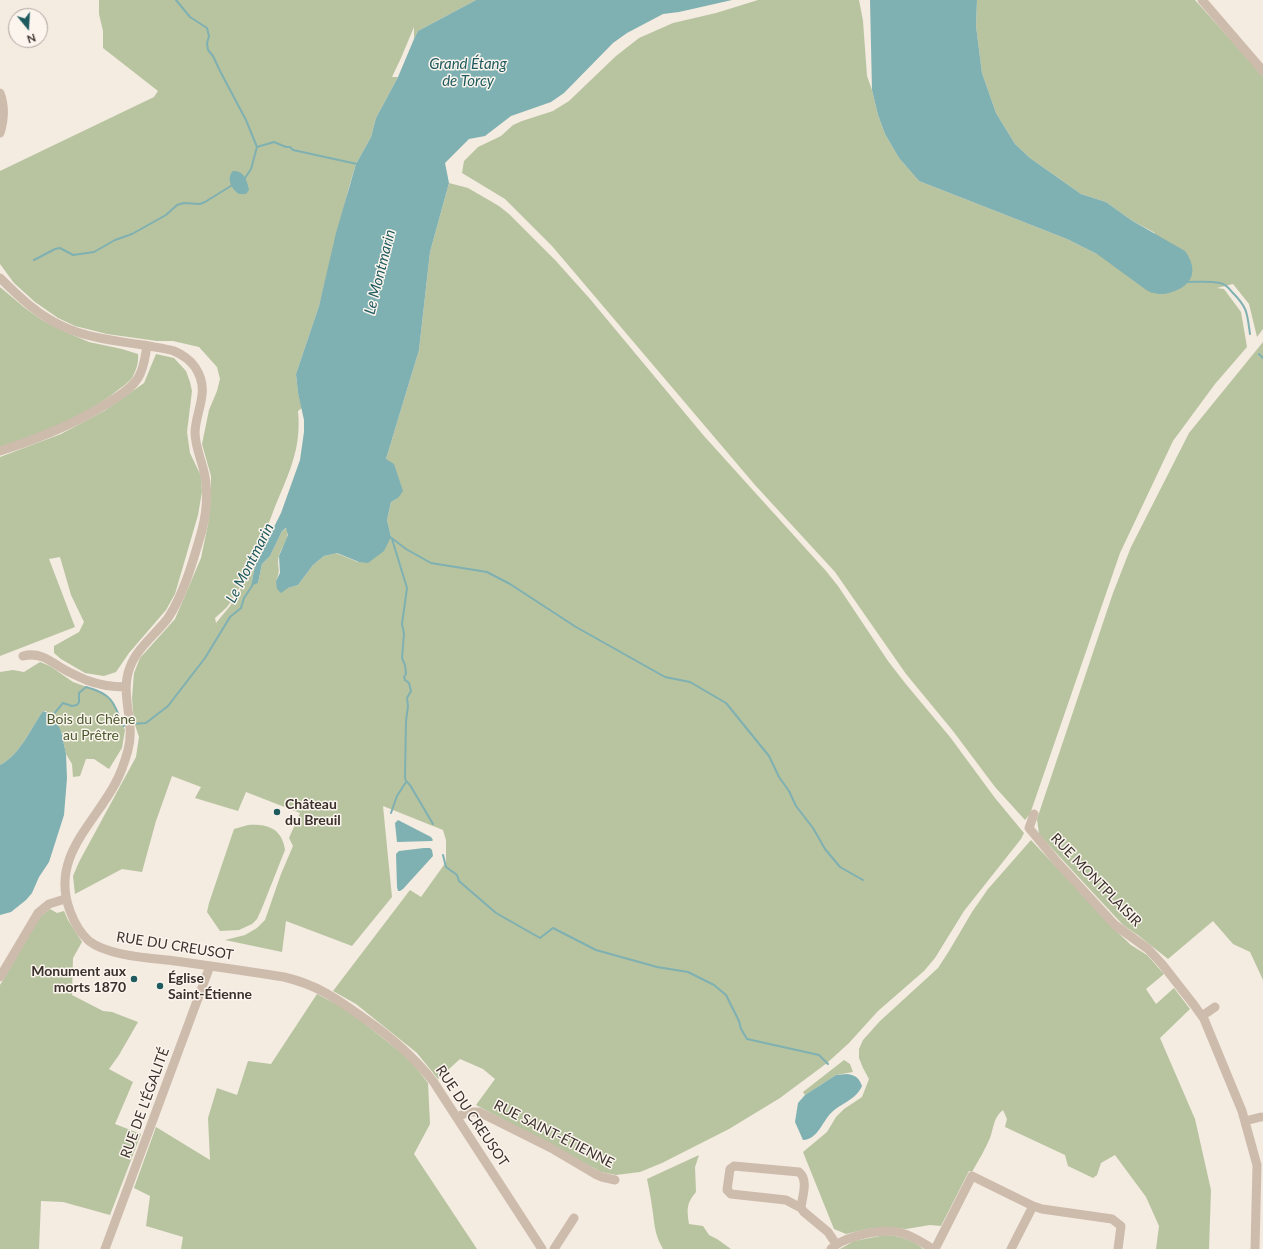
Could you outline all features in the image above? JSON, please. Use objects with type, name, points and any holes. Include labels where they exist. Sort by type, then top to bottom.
[{"type":"street","points":[[1202,0],[1263,71]]},
{"type":"street","points":[[0,93],[4,114],[0,133]]},
{"type":"street","name":"RUE DU CREUSOT","points":[[0,278],[26,302],[50,320],[62,326],[94,336],[174,351],[182,355],[195,367],[201,382],[202,400],[196,425],[196,437],[206,482],[207,505],[202,530],[183,589],[168,616],[138,652],[129,668],[126,699],[130,726],[130,741],[125,761],[115,784],[82,834],[67,864],[65,899],[79,931],[86,939],[103,949],[129,955],[284,977],[314,986],[334,996],[386,1034],[412,1057],[433,1081],[458,1117],[542,1249]]},
{"type":"street","points":[[0,451],[28,442],[64,426],[97,410],[124,392],[138,379],[148,346]]},
{"type":"street","points":[[23,656],[29,654],[41,655],[70,672],[95,683],[107,686],[126,687]]},
{"type":"street","name":"RUE MONTPLAISIR","points":[[1034,814],[1029,828],[1046,850],[1115,925],[1154,956],[1202,1016],[1207,1025],[1245,1121],[1257,1165],[1260,1185],[1255,1249]]},
{"type":"street","points":[[0,977],[38,913],[49,904],[65,899]]},
{"type":"street","name":"RUE DE L'ÉGALITÉ","points":[[105,1249],[210,966]]},
{"type":"street","points":[[1202,1016],[1215,1007]]},
{"type":"street","name":"RUE SAINT-ÉTIENNE","points":[[458,1117],[467,1112],[479,1112],[551,1148],[595,1174],[615,1180]]},
{"type":"street","points":[[1245,1121],[1261,1117]]},
{"type":"street","points":[[801,1208],[804,1176],[799,1172],[734,1166],[730,1169],[728,1190],[731,1194],[786,1200],[801,1208],[828,1232],[834,1247],[865,1234],[895,1231],[919,1240],[934,1249],[972,1176],[1042,1209],[1112,1219],[1121,1226],[1118,1249]]},
{"type":"street","points":[[1011,1249],[1033,1206]]},
{"type":"street","points":[[554,1249],[574,1218]]},
{"type":"green space","points":[[99,0],[476,0],[418,31],[414,39],[414,27],[392,77],[398,77],[376,118],[371,137],[356,164],[319,306],[296,374],[298,393],[302,408],[298,411],[299,425],[296,451],[288,475],[249,571],[230,603],[215,618],[216,623],[230,606],[255,565],[252,581],[258,583],[262,564],[270,556],[282,531],[287,528],[287,539],[278,559],[279,573],[276,581],[288,588],[298,585],[313,565],[324,556],[336,553],[358,562],[391,537],[387,520],[391,502],[398,498],[386,459],[419,350],[430,252],[449,183],[468,188],[499,206],[509,214],[556,261],[590,299],[704,436],[826,571],[838,586],[888,661],[950,737],[995,798],[1024,833],[1021,839],[964,911],[935,958],[924,971],[878,1011],[849,1043],[827,1063],[780,1098],[729,1129],[662,1163],[640,1172],[616,1175],[601,1172],[476,1105],[495,1079],[483,1069],[460,1059],[438,1079],[417,1053],[356,1004],[333,991],[410,890],[421,897],[446,862],[446,840],[443,830],[383,806],[392,897],[352,946],[286,921],[282,952],[225,940],[245,935],[257,928],[265,920],[281,874],[293,846],[289,838],[300,813],[246,792],[238,811],[195,798],[201,787],[172,776],[156,821],[142,872],[122,869],[75,894],[73,876],[79,862],[136,757],[139,737],[134,722],[132,698],[134,673],[140,658],[175,619],[201,558],[208,524],[211,497],[211,476],[202,444],[209,410],[220,379],[217,367],[199,347],[173,341],[157,341],[107,334],[75,326],[58,318],[35,302],[14,283],[0,264],[0,171],[154,97],[158,91],[103,48],[103,31],[99,14]]},
{"type":"green space","points":[[758,0],[859,0],[863,21],[867,76],[878,115],[885,134],[899,158],[919,181],[1067,239],[1097,254],[1155,233],[1131,220],[1106,202],[1081,194],[1030,158],[1015,144],[996,113],[982,73],[976,26],[977,0],[1195,0],[1263,76],[1263,329],[1257,337],[1249,304],[1233,284],[1217,288],[1224,289],[1241,312],[1247,347],[1215,384],[1173,441],[1120,553],[1030,814],[1025,820],[995,787],[953,731],[906,674],[835,572],[755,485],[552,246],[505,199],[462,173],[464,161],[478,147],[501,136],[513,125],[553,111],[569,101],[616,56],[639,38],[673,23],[716,13]]},
{"type":"green space","points":[[0,287],[42,320],[61,330],[89,342],[138,354],[137,366],[132,378],[113,394],[87,411],[30,437],[0,447]]},
{"type":"green space","points":[[1263,342],[1263,980],[1250,952],[1233,944],[1213,921],[1168,959],[1123,925],[1039,834],[1037,819],[1113,593],[1131,547],[1189,433]]},
{"type":"green space","points":[[156,354],[174,358],[186,371],[192,391],[187,432],[190,453],[201,476],[202,492],[198,515],[175,594],[166,610],[129,653],[116,672],[104,676],[85,673],[61,659],[54,653],[54,646],[79,632],[84,622],[71,595],[60,557],[49,559],[75,627],[0,656],[0,457],[61,434],[104,411],[144,383]]},
{"type":"green space","name":"Bois du Chêne au Prêtre","points":[[40,662],[50,666],[73,682],[104,693],[114,703],[125,730],[122,748],[109,769],[94,759],[86,759],[80,776],[73,777],[72,764],[66,754],[61,731],[46,711],[43,711],[19,748],[7,761],[0,765],[0,672],[13,670],[24,672]]},
{"type":"green space","points":[[248,825],[261,825],[277,832],[281,837],[285,850],[257,919],[252,924],[239,930],[220,931],[207,912],[209,903],[234,829]]},
{"type":"green space","points":[[1031,840],[1112,927],[1131,945],[1147,955],[1164,974],[1146,989],[1156,1004],[1174,988],[1190,1009],[1160,1038],[1195,1119],[1211,1190],[1209,1249],[1156,1249],[1159,1226],[1146,1197],[1115,1155],[1101,1163],[1097,1175],[1093,1178],[1068,1166],[1065,1155],[1005,1127],[1007,1119],[1003,1110],[997,1116],[984,1151],[972,1172],[969,1171],[941,1226],[930,1225],[906,1229],[886,1227],[867,1229],[846,1234],[834,1229],[803,1152],[827,1132],[836,1117],[844,1109],[862,1097],[869,1079],[859,1058],[859,1049],[863,1040],[880,1021],[938,968],[972,912],[988,889]]},
{"type":"green space","points":[[50,909],[57,913],[64,911],[82,942],[73,958],[72,995],[103,1011],[112,1012],[138,1022],[109,1069],[133,1082],[115,1124],[141,1134],[110,1215],[63,1202],[41,1201],[39,1249],[0,1249],[0,985],[40,917]]},
{"type":"green space","points":[[317,994],[346,1009],[389,1043],[410,1060],[428,1083],[430,1124],[414,1154],[477,1249],[181,1249],[183,1237],[146,1226],[150,1196],[134,1188],[156,1127],[210,1160],[208,1118],[217,1088],[237,1095],[248,1061],[271,1064]]},
{"type":"green space","points":[[844,1060],[850,1064],[853,1072],[836,1075],[805,1095],[803,1092]]},
{"type":"green space","points":[[699,1155],[695,1167],[696,1192],[690,1200],[688,1207],[689,1224],[703,1226],[709,1235],[731,1249],[663,1249],[655,1229],[647,1179]]},
{"type":"green space","points":[[885,1235],[905,1239],[915,1243],[923,1249],[840,1249],[854,1241]]},
{"type":"water","name":"Grand Étang de Torcy","points":[[476,0],[732,0],[679,12],[663,14],[627,33],[613,43],[564,93],[551,102],[511,116],[485,136],[469,139],[445,163],[449,183],[430,252],[419,350],[386,459],[394,464],[403,491],[398,498],[391,502],[387,520],[391,537],[384,551],[368,563],[359,562],[337,553],[324,556],[313,565],[298,585],[288,588],[281,593],[277,589],[276,581],[280,573],[279,556],[288,535],[286,528],[282,531],[270,556],[262,564],[258,583],[253,585],[252,581],[255,565],[281,513],[300,460],[304,420],[298,393],[296,374],[319,306],[336,233],[356,164],[371,137],[376,118],[398,77],[418,31]]},
{"type":"water","points":[[870,0],[977,0],[976,26],[982,73],[996,113],[1015,144],[1030,158],[1081,194],[1106,202],[1131,220],[1185,251],[1192,264],[1192,276],[1189,281],[1179,289],[1170,293],[1156,294],[1145,289],[1097,254],[1067,239],[919,181],[899,158],[885,134],[878,115],[872,90]]},
{"type":"water","points":[[233,171],[240,172],[244,176],[249,190],[246,194],[239,194],[236,192],[230,183],[230,177]]},
{"type":"water","points":[[43,711],[53,715],[61,731],[66,754],[67,778],[64,815],[49,862],[39,877],[32,893],[11,912],[0,915],[0,765],[7,761],[19,748]]},
{"type":"water","points":[[398,820],[431,837],[433,840],[397,842],[395,823]]},
{"type":"water","points":[[430,848],[433,856],[403,889],[398,891],[396,854],[399,851]]},
{"type":"water","points":[[836,1075],[853,1075],[858,1079],[862,1086],[859,1091],[856,1095],[831,1113],[812,1137],[803,1140],[795,1122],[798,1103],[805,1095]]},
{"type":"waterway","points":[[176,0],[190,17],[207,28],[209,36],[207,43],[208,50],[213,56],[246,120],[257,147],[251,169],[245,178]]},
{"type":"waterway","points":[[257,147],[274,142],[290,147],[293,150],[357,164]]},
{"type":"waterway","points":[[34,260],[60,248],[73,255],[94,252],[115,240],[132,234],[166,215],[177,205],[184,203],[200,204],[234,184]]},
{"type":"waterway","points":[[1188,282],[1216,282],[1227,286],[1241,302],[1246,311],[1250,334]]},
{"type":"waterway","points":[[1259,354],[1263,358]]},
{"type":"waterway","points":[[389,536],[406,549],[431,563],[487,572],[510,584],[576,627],[665,677],[690,682],[726,703],[769,756],[796,806],[813,828],[825,849],[840,867],[863,880]]},
{"type":"waterway","points":[[392,539],[407,588],[402,624],[404,634],[402,658],[405,665],[406,674],[404,677],[409,683],[411,691],[407,698],[405,778],[433,824]]},
{"type":"waterway","name":"Le Montmarin","points":[[132,724],[146,723],[168,706],[205,658],[230,617],[241,608],[244,598],[253,582]]},
{"type":"waterway","name":"Le Montmarin","points":[[53,717],[63,703],[72,706],[77,705],[79,702],[79,693],[86,687],[107,696],[114,705],[123,726],[127,725]]},
{"type":"waterway","points":[[391,813],[397,796],[406,782]]},
{"type":"waterway","points":[[443,855],[446,867],[457,875],[459,881],[496,913],[540,938],[553,928],[596,950],[657,967],[688,972],[714,985],[726,995],[747,1039],[819,1055],[828,1064]]},
{"type":"place","name":"Château du Breuil","points":[[277,812]]},
{"type":"place","name":"Monument aux morts 1870","points":[[134,979]]},
{"type":"place","name":"Église Saint-Étienne","points":[[160,986]]}]
